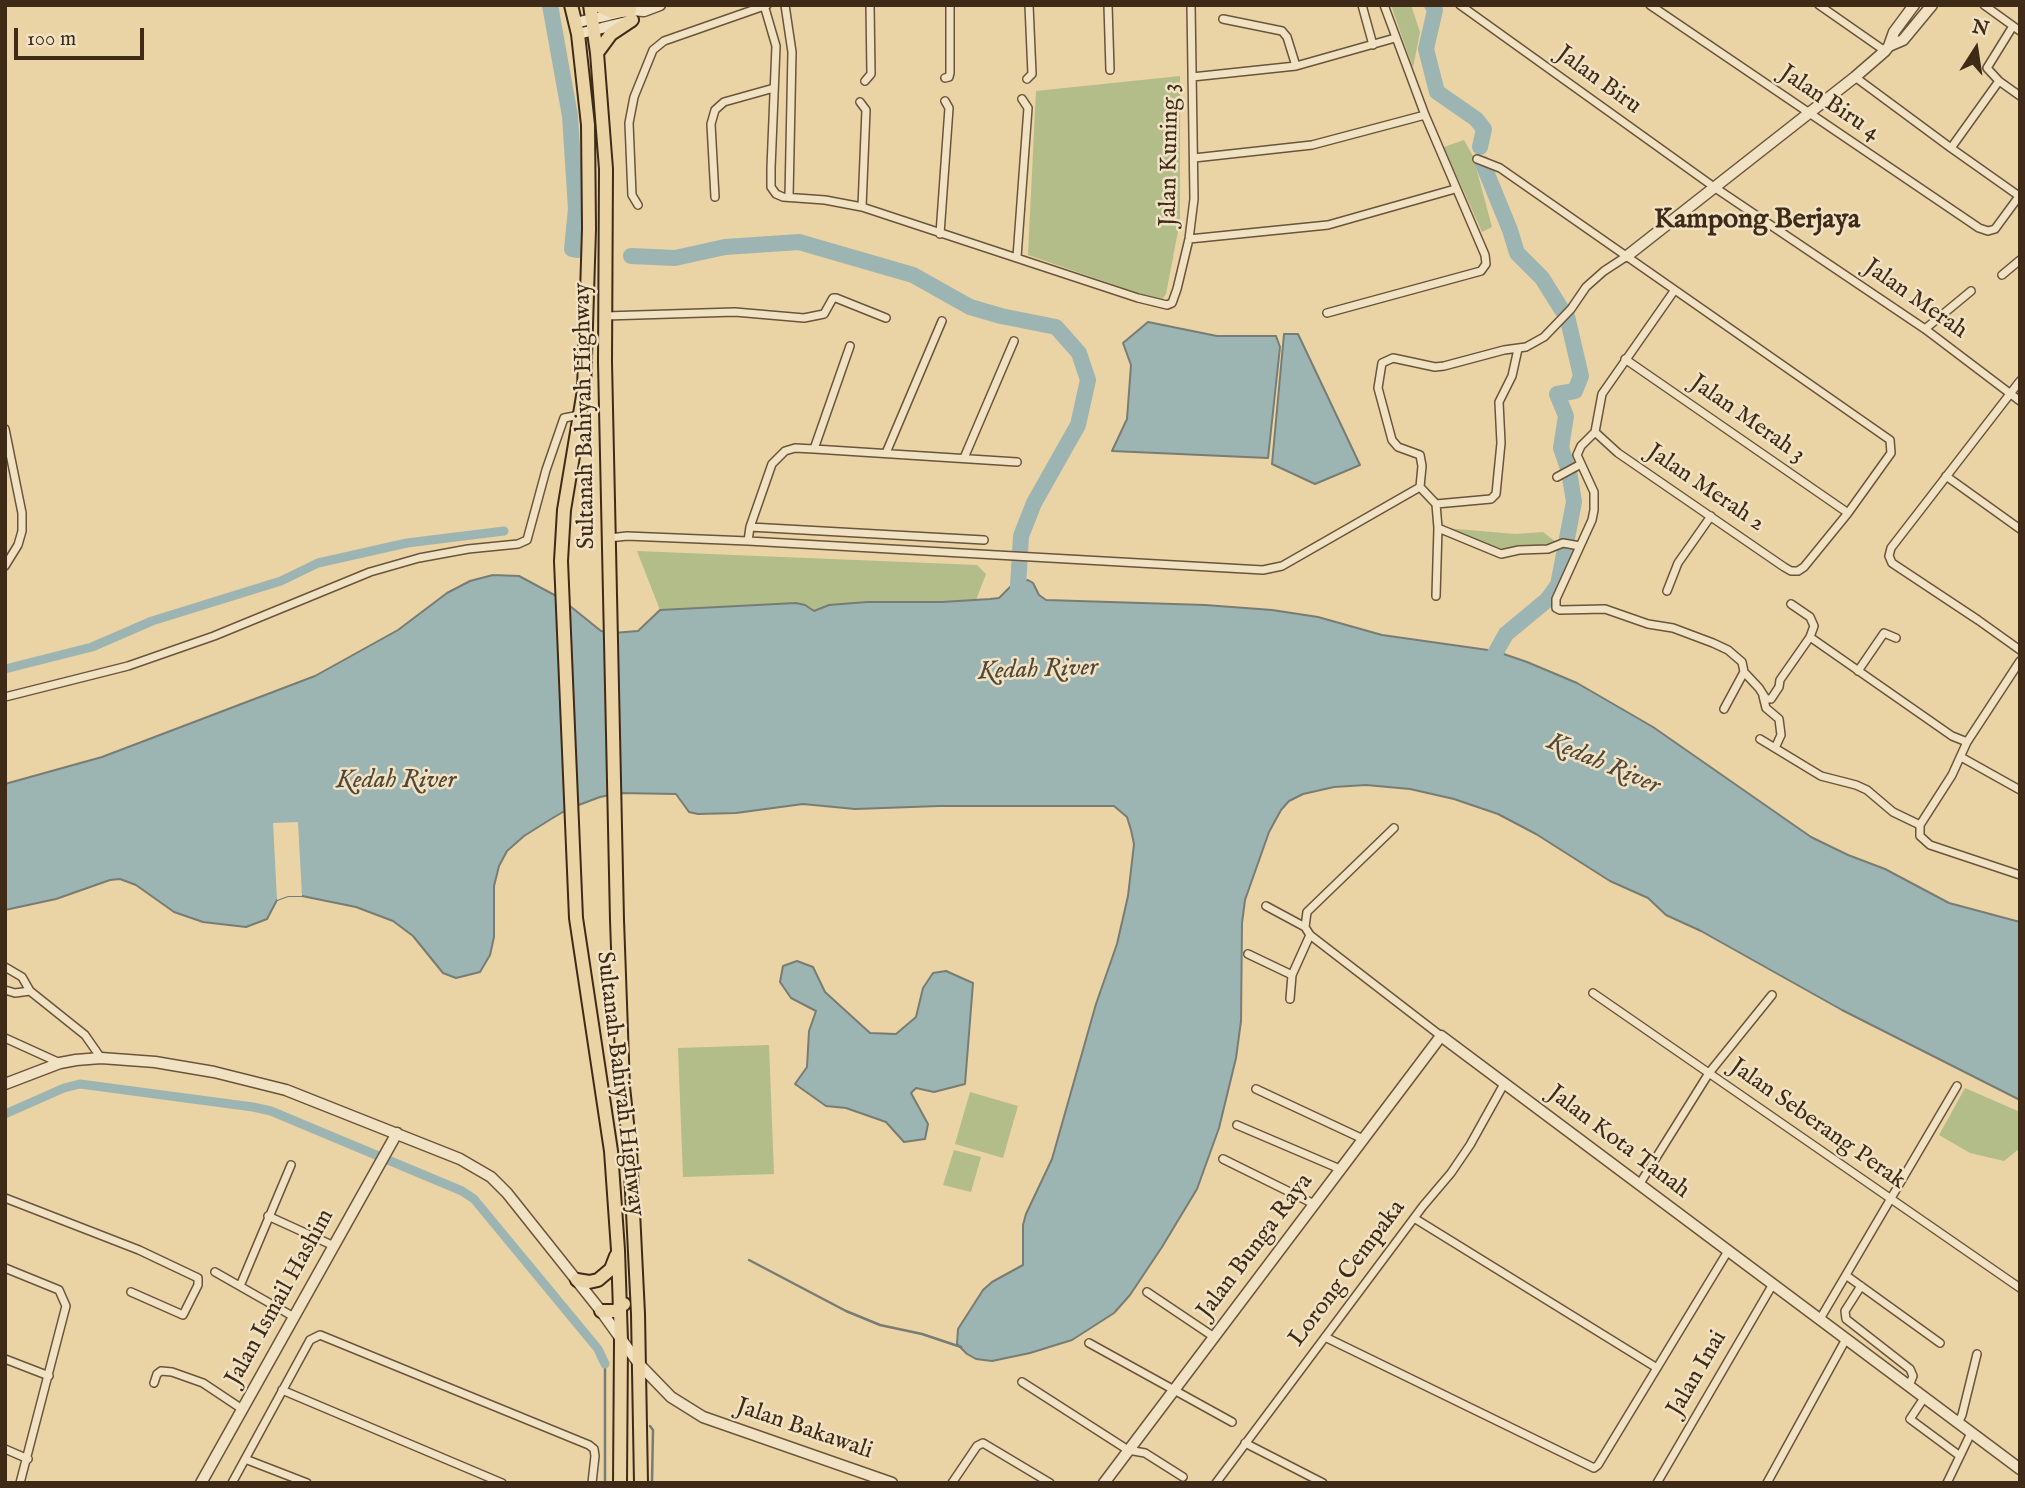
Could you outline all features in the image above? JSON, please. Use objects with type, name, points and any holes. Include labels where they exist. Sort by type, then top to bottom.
[{"type":"main road","points":[[571,5],[577,29]]},
{"type":"main road","points":[[590,5],[597,53]]},
{"type":"main road","points":[[597,5],[611,12],[635,13]]},
{"type":"main road","points":[[597,53],[611,34],[635,13]]},
{"type":"main road","name":"Sultanah Bahiyah Highway","points":[[577,29],[588,125],[589,229],[584,376],[564,510],[561,561],[576,918],[611,1151],[618,1250],[621,1483]]},
{"type":"main road","name":"Sultanah Bahiyah Highway","points":[[597,53],[604,124],[607,230],[605,316],[608,564],[623,1075],[630,1150],[641,1483]]},
{"type":"main road","points":[[577,1280],[589,1282],[605,1275],[611,1269],[618,1250]]},
{"type":"main road","points":[[601,1311],[610,1312],[620,1308],[636,1286]]},
{"type":"street","points":[[577,29],[660,5]]},
{"type":"street","points":[[785,5],[792,52],[789,197]]},
{"type":"street","points":[[868,78],[870,5]]},
{"type":"street","points":[[945,78],[949,77],[950,73],[950,5]]},
{"type":"street","points":[[1027,79],[1032,74],[1029,5]]},
{"type":"street","points":[[1108,5],[1111,70]]},
{"type":"street","name":"Jalan Kuning 3","points":[[1017,257],[1138,299],[1167,305],[1172,303],[1189,239],[1194,199],[1191,5]]},
{"type":"street","points":[[1362,5],[1373,45]]},
{"type":"street","points":[[1327,313],[1480,271],[1486,264],[1485,255],[1424,115],[1384,5]]},
{"type":"street","name":"Jalan Biru","points":[[1460,5],[1714,187]]},
{"type":"street","name":"Jalan Biru 4","points":[[1650,5],[1972,224],[1987,231],[1995,229],[2020,195]]},
{"type":"street","points":[[1819,5],[1887,48]]},
{"type":"street","points":[[1887,48],[1894,32],[1914,5]]},
{"type":"street","points":[[1436,596],[1436,505],[1420,487],[1420,455],[1398,447],[1392,440],[1378,388],[1382,363],[1392,358],[1435,367],[1444,366],[1504,350],[1527,347],[1544,337],[1571,309],[1586,287],[1604,271],[1627,256],[1855,77],[1887,48],[1903,40],[1932,5]]},
{"type":"street","points":[[1984,5],[2016,28],[1988,64],[1989,72],[2020,96]]},
{"type":"street","points":[[638,205],[632,195],[629,122],[634,97],[653,50],[664,41],[765,6],[776,46],[771,187],[779,196],[862,207],[1017,257],[1028,108],[1023,99]]},
{"type":"street","points":[[1223,19],[1282,31],[1287,37],[1296,66]]},
{"type":"street","points":[[1192,77],[1296,66],[1395,38]]},
{"type":"street","points":[[1855,77],[2020,195]]},
{"type":"street","points":[[1951,148],[1999,81]]},
{"type":"street","points":[[715,197],[711,124],[715,110],[724,102],[774,88]]},
{"type":"street","points":[[940,234],[949,108],[945,101]]},
{"type":"street","points":[[860,102],[866,110],[862,207]]},
{"type":"street","points":[[1194,158],[1312,145],[1424,115]]},
{"type":"street","points":[[1477,159],[1500,168],[1674,291],[1602,394],[1595,432],[1578,450],[1578,466],[1594,492],[1595,502],[1592,520],[1577,546],[1556,599],[1556,608],[1605,609],[1648,624],[1682,631],[1728,650],[1741,662],[1744,673],[1759,688],[1766,708],[1779,719],[1781,734],[1775,748]]},
{"type":"street","name":"Jalan Merah","points":[[1714,187],[1925,329],[2020,401]]},
{"type":"street","points":[[1189,239],[1328,225],[1455,189]]},
{"type":"street","points":[[2002,275],[2020,260]]},
{"type":"street","name":"Jalan Merah 2","points":[[1595,432],[1618,453],[1791,571],[1804,567],[1848,513],[1891,453],[1890,440],[1674,291]]},
{"type":"street","points":[[1925,329],[1971,291]]},
{"type":"street","points":[[605,316],[735,312],[804,318],[824,314],[832,298],[836,298],[886,318]]},
{"type":"street","points":[[887,453],[942,321]]},
{"type":"street","points":[[964,458],[1014,341]]},
{"type":"street","points":[[814,449],[850,346]]},
{"type":"street","points":[[1436,505],[1491,499],[1496,495],[1501,443],[1499,402],[1512,376],[1518,349]]},
{"type":"street","name":"Jalan Merah 3","points":[[1625,359],[1848,513]]},
{"type":"street","points":[[2020,381],[1891,548],[1889,556],[1892,563],[2020,650]]},
{"type":"street","points":[[5,697],[128,666],[214,636],[370,572],[419,558],[518,544],[527,540],[546,470],[564,418],[580,415]]},
{"type":"street","points":[[5,429],[8,456],[22,513],[22,531],[18,545],[5,566]]},
{"type":"street","points":[[748,541],[750,527],[772,464],[778,457],[795,448],[1017,462]]},
{"type":"street","points":[[1560,474],[1578,466]]},
{"type":"street","points":[[1945,476],[2020,529]]},
{"type":"street","points":[[609,538],[627,536],[748,541],[1272,569],[1282,566],[1420,487]]},
{"type":"street","points":[[1667,591],[1678,563],[1711,516]]},
{"type":"street","points":[[750,527],[984,540]]},
{"type":"street","points":[[1438,528],[1501,554],[1518,550],[1548,549],[1563,543],[1577,546]]},
{"type":"street","points":[[1762,695],[1771,699],[1780,680],[1810,637],[1813,621],[1791,604]]},
{"type":"street","points":[[1858,671],[1882,635],[1887,633],[1896,638]]},
{"type":"street","points":[[1810,637],[1952,736],[1967,742]]},
{"type":"street","points":[[2020,661],[1967,742],[1961,757],[1920,825],[1920,836],[1930,845],[2020,875]]},
{"type":"street","points":[[1724,709],[1744,673]]},
{"type":"street","points":[[1760,739],[1821,776],[1862,787],[1893,812],[1920,825]]},
{"type":"street","points":[[1961,757],[2020,790]]},
{"type":"street","points":[[1266,906],[1305,927],[1307,912],[1394,828]]},
{"type":"street","name":"Jalan Kota Tanah","points":[[1305,927],[1310,935],[1441,1037],[2020,1469]]},
{"type":"street","points":[[1290,999],[1293,975],[1310,935]]},
{"type":"street","points":[[1248,954],[1293,975]]},
{"type":"street","points":[[5,967],[22,976],[30,991],[85,1035],[101,1058]]},
{"type":"street","points":[[6,989],[15,993],[30,991]]},
{"type":"street","name":"Jalan Seberang Perak","points":[[1593,993],[2020,1288]]},
{"type":"street","points":[[1639,1185],[1709,1073],[1772,995]]},
{"type":"street","name":"Jalan Bunga Raya","points":[[1104,1483],[1441,1037]]},
{"type":"street","points":[[5,1038],[60,1063]]},
{"type":"street","name":"Jalan Bakawali","points":[[5,1084],[60,1063],[101,1058],[155,1062],[286,1090],[460,1159],[491,1177],[507,1193],[601,1311],[639,1364],[671,1397],[703,1417],[892,1483]]},
{"type":"street","name":"Lorong Cempaka","points":[[1216,1483],[1471,1145],[1504,1084]]},
{"type":"street","points":[[1820,1320],[1957,1086]]},
{"type":"street","points":[[1256,1089],[1363,1139]]},
{"type":"street","points":[[1237,1125],[1340,1169]]},
{"type":"street","name":"Jalan Ismail Hashim","points":[[201,1483],[397,1133]]},
{"type":"street","points":[[1223,1159],[1314,1204]]},
{"type":"street","points":[[240,1286],[290,1165]]},
{"type":"street","points":[[5,1198],[139,1250],[198,1278],[198,1285],[183,1315],[131,1292]]},
{"type":"street","points":[[268,1216],[334,1246]]},
{"type":"street","points":[[1414,1218],[1657,1368]]},
{"type":"street","points":[[1325,1337],[1591,1468],[1598,1465],[1728,1251]]},
{"type":"street","points":[[5,1268],[59,1290],[66,1306],[20,1483]]},
{"type":"street","points":[[215,1272],[294,1317]]},
{"type":"street","points":[[1847,1276],[1940,1343]]},
{"type":"street","name":"Jalan Inai","points":[[1657,1483],[1773,1284]]},
{"type":"street","points":[[1861,1286],[1845,1311],[1846,1320],[1910,1369],[1913,1377],[1909,1386]]},
{"type":"street","points":[[1147,1292],[1214,1337]]},
{"type":"street","points":[[232,1483],[310,1340],[320,1335],[589,1445],[594,1449],[595,1456],[593,1483]]},
{"type":"street","points":[[1767,1483],[1846,1339]]},
{"type":"street","points":[[1089,1343],[1231,1423]]},
{"type":"street","points":[[1958,1423],[1977,1354]]},
{"type":"street","points":[[5,1359],[48,1377]]},
{"type":"street","points":[[154,1383],[161,1371],[172,1372],[203,1383],[242,1409]]},
{"type":"street","points":[[1022,1382],[1128,1450],[1145,1453],[1183,1477]]},
{"type":"street","points":[[282,1391],[502,1483]]},
{"type":"street","points":[[1924,1398],[1910,1419],[1960,1456]]},
{"type":"street","points":[[1947,1483],[1971,1433]]},
{"type":"street","points":[[952,1483],[977,1446],[983,1443],[1050,1483]]},
{"type":"street","points":[[1245,1443],[1323,1483]]},
{"type":"street","points":[[5,1449],[28,1459]]},
{"type":"street","points":[[245,1459],[307,1483]]},
{"type":"green space","points":[[1391,5],[1411,5],[1420,32],[1413,68]]},
{"type":"green space","points":[[1180,76],[1180,221],[1166,294],[1161,301],[1028,255],[1036,91]]},
{"type":"green space","points":[[1464,140],[1473,156],[1492,227],[1482,232],[1444,147]]},
{"type":"green space","points":[[1445,528],[1515,534],[1543,532],[1556,542],[1552,546],[1501,551]]},
{"type":"green space","points":[[637,551],[977,565],[986,574],[976,600],[867,602],[829,605],[814,611],[796,603],[660,610]]},
{"type":"green space","points":[[769,1045],[774,1174],[683,1177],[678,1048]]},
{"type":"green space","points":[[1965,1088],[2020,1112],[2020,1148],[2004,1161],[1970,1153],[1939,1135]]},
{"type":"green space","points":[[970,1092],[1018,1106],[1003,1158],[955,1144]]},
{"type":"green space","points":[[954,1150],[981,1157],[971,1192],[943,1185]]},
{"type":"water","points":[[1148,322],[1217,336],[1276,336],[1280,347],[1268,458],[1112,451],[1127,419],[1131,365],[1123,343]]},
{"type":"water","points":[[1284,334],[1298,334],[1360,465],[1315,484],[1272,464]]},
{"type":"water","name":"Kedah River","points":[[493,575],[519,576],[560,598],[601,631],[613,633],[638,631],[660,610],[796,603],[814,611],[829,605],[867,602],[990,599],[999,598],[1013,584],[1028,580],[1046,600],[1272,610],[1318,617],[1382,635],[1495,651],[1527,662],[1577,683],[1653,727],[1811,837],[1885,869],[1949,903],[2020,922],[2020,1100],[1842,1010],[1701,931],[1666,915],[1648,898],[1610,881],[1536,834],[1498,814],[1454,799],[1410,789],[1366,785],[1334,787],[1303,794],[1289,801],[1281,810],[1269,832],[1245,900],[1242,923],[1241,1021],[1236,1058],[1219,1128],[1197,1189],[1130,1295],[1114,1313],[1072,1340],[992,1361],[976,1359],[967,1354],[957,1344],[958,1329],[983,1290],[1023,1265],[1023,1225],[1026,1214],[1052,1159],[1096,1004],[1117,944],[1128,896],[1134,844],[1127,817],[1114,806],[855,809],[803,804],[736,813],[698,814],[689,812],[676,794],[619,793],[600,797],[568,809],[524,836],[507,851],[499,866],[494,886],[494,937],[490,955],[480,972],[456,978],[443,973],[413,936],[393,921],[356,907],[302,896],[288,896],[277,900],[267,919],[246,927],[203,922],[174,912],[136,885],[120,879],[56,899],[5,910],[5,784],[102,757],[315,676],[398,630],[447,593],[470,581]]},
{"type":"water","points":[[797,961],[813,967],[825,992],[870,1033],[896,1034],[916,1017],[923,988],[933,973],[946,971],[973,983],[965,1084],[934,1092],[916,1088],[911,1093],[928,1124],[925,1139],[904,1142],[886,1122],[846,1108],[826,1106],[795,1084],[807,1067],[809,1031],[816,1011],[791,998],[780,982],[783,966]]},
{"type":"pier","points":[[298,822],[302,896],[288,896],[277,900],[273,823]]},
{"type":"waterway","points":[[550,5],[570,116],[576,209],[572,249],[577,250]]},
{"type":"waterway","points":[[1432,5],[1435,10],[1426,49],[1437,92],[1476,119],[1484,129],[1480,147]]},
{"type":"waterway","points":[[1483,164],[1517,253],[1542,278],[1562,310]]},
{"type":"waterway","points":[[631,256],[675,258],[725,247],[799,242],[913,275],[970,307],[1056,327],[1079,353],[1088,380],[1078,425],[1034,503],[1021,536],[1017,603]]},
{"type":"waterway","points":[[1487,668],[1506,634],[1547,600],[1558,585],[1574,502],[1569,471],[1561,448],[1566,416],[1557,394],[1575,391],[1581,376],[1567,316]]},
{"type":"waterway","points":[[5,669],[92,647],[152,621],[281,581],[318,563],[407,543],[504,531]]},
{"type":"waterway","points":[[5,1114],[64,1088],[80,1084],[271,1111],[462,1191],[474,1199],[598,1349],[605,1364]]},
{"type":"waterway","points":[[749,1260],[846,1311],[880,1325],[922,1334],[961,1347]]},
{"type":"waterway","points":[[605,1364],[605,1483]]},
{"type":"waterway","points":[[650,1426],[653,1430],[652,1483]]},
{"type":"district","name":"Kampong Berjaya","points":[[1757,221]]}]
